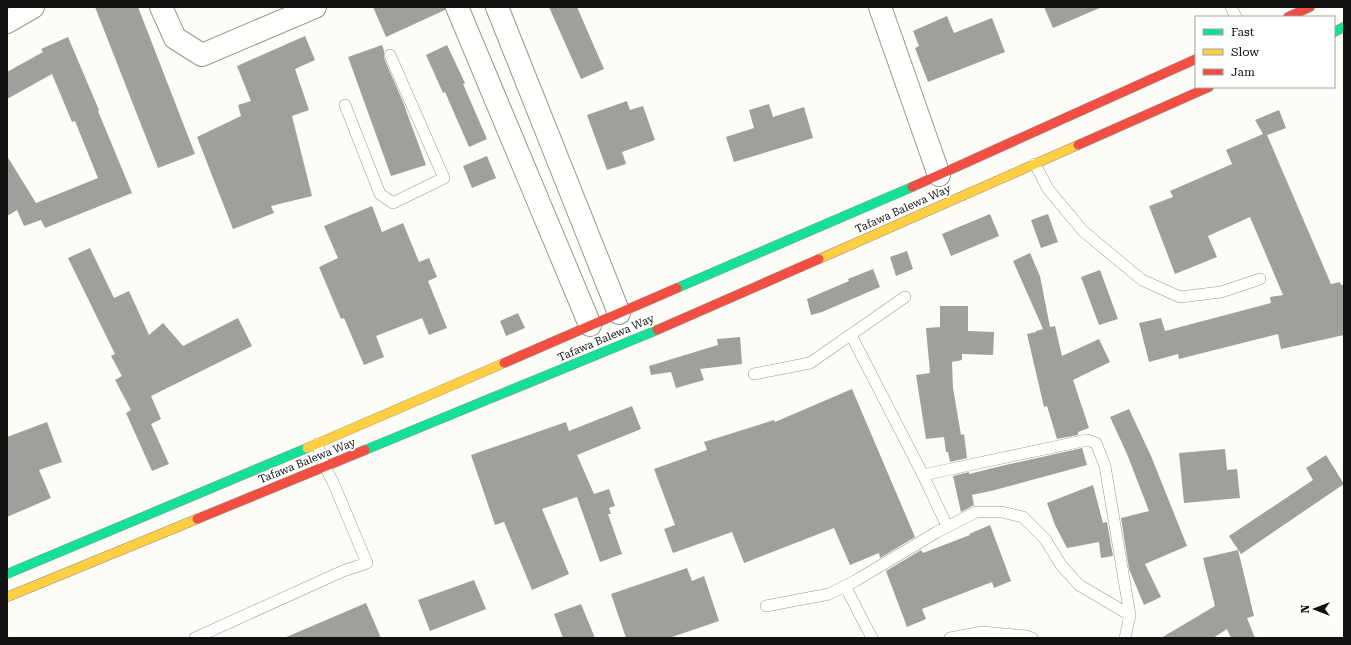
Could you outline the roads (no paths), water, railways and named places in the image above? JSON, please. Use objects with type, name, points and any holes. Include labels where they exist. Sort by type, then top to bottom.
[{"type":"main road","points":[[1290,16],[1310,7]]},
{"type":"main road","name":"Tafawa Balewa Way","points":[[7,574],[317,444],[939,175],[1195,59]]},
{"type":"main road","name":"Tafawa Balewa Way","points":[[7,597],[651,333],[1207,88]]},
{"type":"street","points":[[7,22],[33,7]]},
{"type":"street","points":[[161,7],[175,38],[202,55],[224,44],[315,7]]},
{"type":"street","points":[[457,7],[590,325]]},
{"type":"street","points":[[497,7],[619,313]]},
{"type":"street","points":[[880,7],[939,175]]},
{"type":"lane","points":[[1231,7],[1236,16]]},
{"type":"lane","points":[[344,105],[380,194],[393,203],[444,178],[390,55]]},
{"type":"lane","points":[[1034,164],[1048,189],[1083,231],[1142,280],[1180,298],[1221,292],[1260,279]]},
{"type":"lane","points":[[754,374],[810,363],[905,297]]},
{"type":"lane","points":[[851,335],[923,474],[947,526]]},
{"type":"lane","points":[[923,474],[1087,440],[1096,443],[1105,466],[1130,615],[1125,638]]},
{"type":"lane","points":[[196,638],[367,562],[333,482],[325,467],[317,444]]},
{"type":"lane","points":[[766,606],[829,594],[947,526],[976,512],[1002,512],[1023,517],[1045,539],[1061,565],[1079,585],[1130,615]]},
{"type":"lane","points":[[845,586],[872,638]]},
{"type":"lane","points":[[950,638],[982,632],[1026,636],[1032,638]]}]
